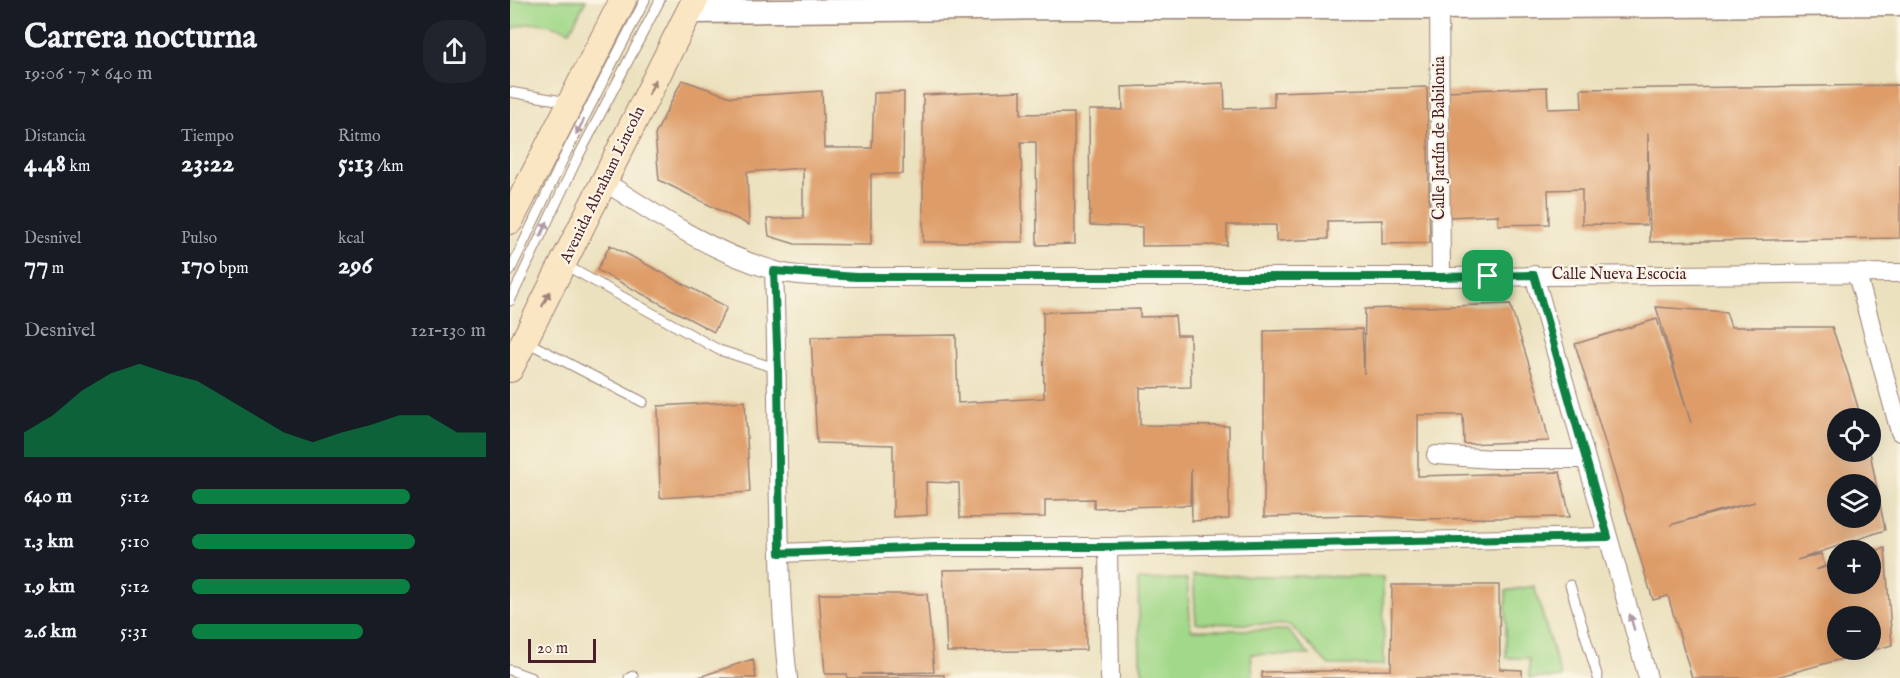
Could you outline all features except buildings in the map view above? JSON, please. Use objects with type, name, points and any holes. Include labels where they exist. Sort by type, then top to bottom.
[{"type":"main road","points":[[510,221],[622,0]]},
{"type":"main road","name":"Avenida Abraham Lincoln","points":[[510,369],[692,6]]},
{"type":"street","points":[[692,6],[1064,8],[1439,4],[1900,4]]},
{"type":"street","name":"Calle Jardín de Babilonia","points":[[1439,4],[1441,277]]},
{"type":"street","name":"Calle Nueva Escocia","points":[[605,182],[683,231],[725,253],[774,271],[856,277],[1441,277],[1900,273]]},
{"type":"street","points":[[774,271],[778,369],[780,553],[783,639],[788,678]]},
{"type":"street","points":[[1857,274],[1900,432]]},
{"type":"street","points":[[1534,275],[1648,678]]},
{"type":"street","points":[[1436,455],[1492,459],[1586,459]]},
{"type":"street","points":[[780,553],[937,547],[1108,547],[1608,537]]},
{"type":"street","points":[[1108,547],[1110,678]]},
{"type":"lane","points":[[510,271],[567,151],[645,0]]},
{"type":"lane","points":[[510,301],[578,157],[660,0]]},
{"type":"lane","points":[[510,92],[571,102]]},
{"type":"lane","points":[[564,264],[719,350],[778,369]]},
{"type":"lane","points":[[525,341],[643,402]]},
{"type":"lane","points":[[1570,585],[1598,678]]},
{"type":"lane","points":[[510,670],[532,678]]},
{"type":"green space","points":[[510,0],[586,0],[570,31],[547,24],[532,23],[510,30]]},
{"type":"green space","points":[[1193,575],[1383,577],[1384,665],[1329,665],[1290,625],[1196,623]]},
{"type":"green space","points":[[1187,579],[1191,630],[1287,630],[1310,655],[1251,654],[1253,678],[1144,678],[1140,660],[1138,580]]},
{"type":"green space","points":[[1534,586],[1561,678],[1529,678],[1529,658],[1506,658],[1506,591]]},
{"type":"route","points":[[774,271],[804,275],[856,277],[1488,276],[1534,275],[1608,537],[1108,547],[937,547],[780,553],[778,369],[774,271]]}]
